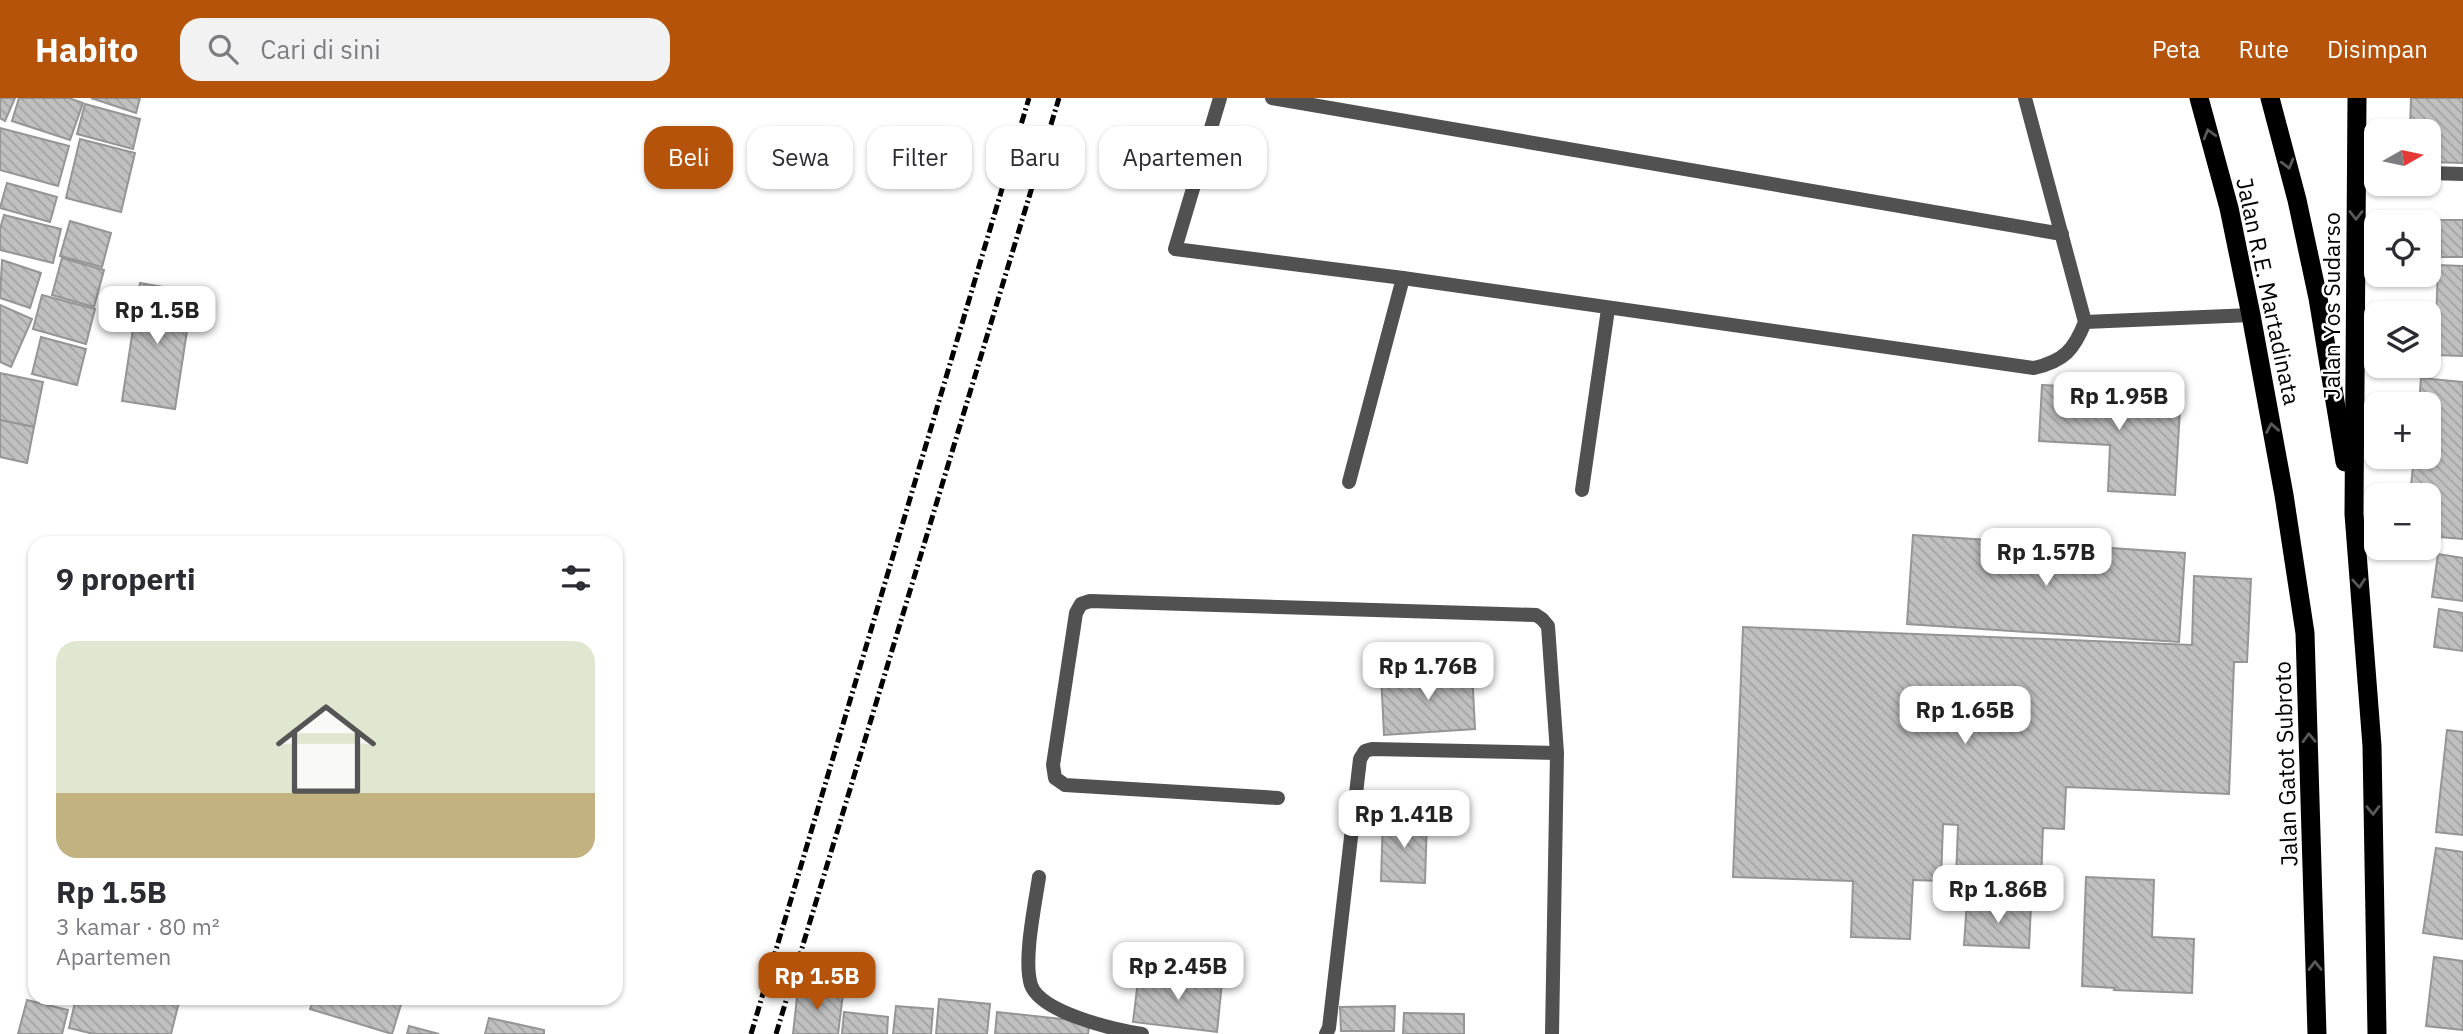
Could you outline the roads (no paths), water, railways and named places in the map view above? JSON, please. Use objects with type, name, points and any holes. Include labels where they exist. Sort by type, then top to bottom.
[{"type":"highway","name":"Jalan R.E. Martadinata","points":[[2199,98],[2229,208],[2284,495]]},
{"type":"highway","name":"Jalan R.E. Martadinata","points":[[2270,98],[2297,200],[2318,298],[2354,514]]},
{"type":"highway","name":"Jalan Yos Sudarso","points":[[2354,514],[2357,98]]},
{"type":"highway","name":"Jalan Gatot Subroto","points":[[2284,495],[2305,634],[2316,1034]]},
{"type":"highway","points":[[2354,514],[2372,746],[2377,1034]]},
{"type":"street","points":[[1220,98],[1175,249],[1403,278],[2035,368],[2053,364],[2066,355],[2078,340],[2085,322],[2025,98]]},
{"type":"street","points":[[1272,98],[2062,234]]},
{"type":"street","points":[[2356,171],[2364,171]]},
{"type":"street","points":[[2441,173],[2463,174]]},
{"type":"street","points":[[1349,482],[1403,278]]},
{"type":"street","points":[[1582,490],[1608,309]]},
{"type":"street","points":[[2085,322],[2251,315]]},
{"type":"street","points":[[1278,798],[1065,785],[1055,778],[1053,765],[1076,613],[1081,604],[1090,601],[1535,615],[1542,619],[1548,626],[1557,753],[1552,1034]]},
{"type":"street","points":[[1326,1034],[1329,1028],[1360,759],[1365,751],[1557,753]]},
{"type":"street","points":[[1040,877],[1028,964],[1032,986],[1040,998],[1069,1014],[1115,1030],[1142,1034]]},
{"type":"railway","points":[[751,1034],[1029,98]]},
{"type":"railway","points":[[776,1034],[1059,98]]}]
